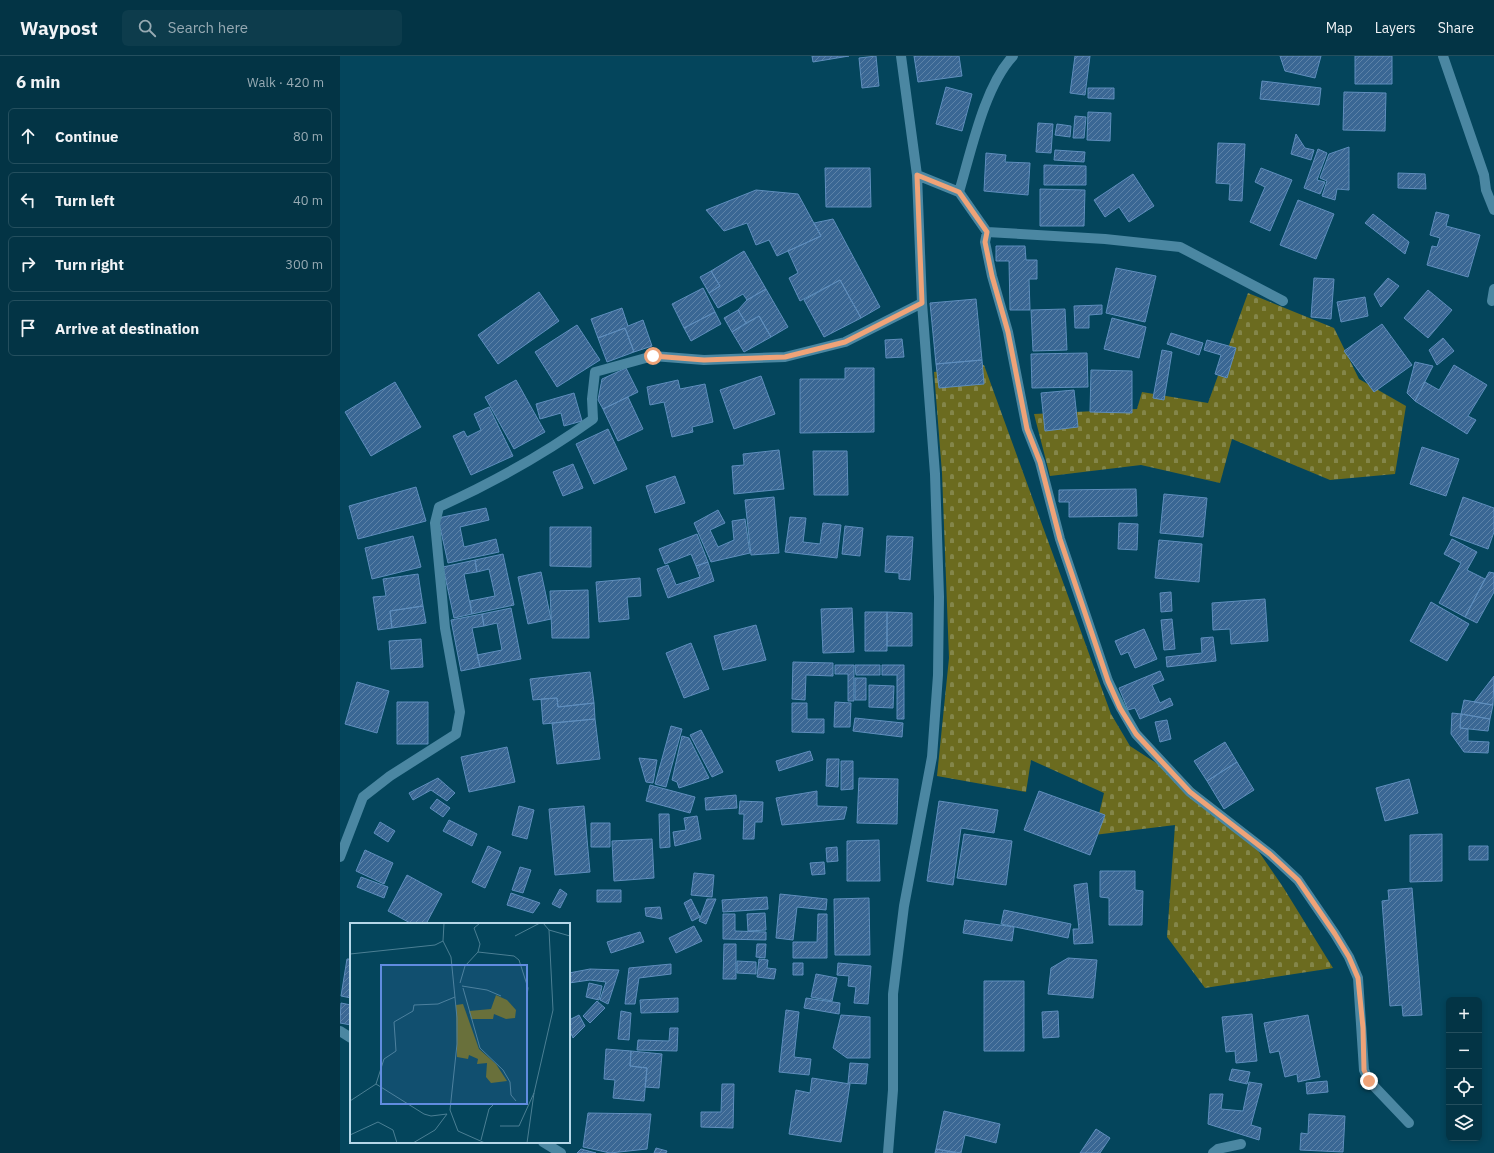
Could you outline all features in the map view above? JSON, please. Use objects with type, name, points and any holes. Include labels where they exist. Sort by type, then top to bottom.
[{"type":"street","points":[[888,1153],[893,1090],[893,994],[904,906],[932,758],[938,675],[939,597],[935,474],[922,303],[917,175],[901,56]]},
{"type":"street","points":[[959,192],[982,113],[1005,64],[1013,56]]},
{"type":"street","points":[[1443,56],[1484,175],[1486,190],[1494,210]]},
{"type":"street","points":[[917,175],[959,192],[987,232],[985,242],[992,276],[1008,332],[1027,429],[1040,462],[1060,539],[1108,681],[1120,708],[1136,734],[1190,792],[1270,854],[1298,880],[1335,934],[1349,957],[1358,978],[1363,1028],[1364,1070],[1369,1081],[1409,1123]]},
{"type":"street","points":[[987,232],[1105,239],[1180,247],[1283,301]]},
{"type":"street","points":[[1492,301],[1494,289]]},
{"type":"street","points":[[340,857],[363,797],[390,776],[456,734],[460,712],[445,628],[435,524],[439,507],[472,492],[572,434],[593,419],[592,399],[595,372],[653,356],[704,360],[785,357],[845,342],[922,303]]},
{"type":"street","points":[[340,1031],[350,1037]]},
{"type":"street","points":[[545,1143],[561,1153]]},
{"type":"street","points":[[1213,1153],[1218,1149],[1241,1144]]},
{"type":"green space","points":[[1248,293],[1334,328],[1359,379],[1406,406],[1395,474],[1330,480],[1232,439],[1220,483],[1141,465],[1050,476],[1034,414],[1137,409],[1142,392],[1208,403]]},
{"type":"green space","points":[[984,365],[1111,714],[1130,746],[1187,783],[1246,833],[1283,887],[1333,968],[1205,988],[1167,937],[1175,825],[1094,835],[1104,793],[1031,760],[1026,792],[937,776],[949,658],[942,473],[934,372]]},
{"type":"building","points":[[812,56],[849,56],[813,62]]},
{"type":"building","points":[[876,56],[879,86],[862,88],[859,58]]},
{"type":"building","points":[[914,56],[959,56],[962,76],[918,82]]},
{"type":"building","points":[[1075,56],[1090,56],[1085,95],[1070,93]]},
{"type":"building","points":[[1280,56],[1321,56],[1315,78],[1285,71]]},
{"type":"building","points":[[1355,56],[1392,56],[1392,84],[1355,84]]},
{"type":"building","points":[[1262,81],[1321,88],[1319,105],[1260,99]]},
{"type":"building","points":[[946,87],[972,94],[962,131],[936,124]]},
{"type":"building","points":[[1088,88],[1114,88],[1114,99],[1088,98]]},
{"type":"building","points":[[1344,92],[1386,93],[1385,131],[1343,130]]},
{"type":"building","points":[[1088,112],[1111,113],[1110,141],[1087,140]]},
{"type":"building","points":[[1075,116],[1086,117],[1084,138],[1073,138]]},
{"type":"building","points":[[1038,123],[1053,124],[1051,153],[1036,152]]},
{"type":"building","points":[[1057,124],[1071,126],[1070,137],[1055,135]]},
{"type":"building","points":[[1296,134],[1305,148],[1314,150],[1311,160],[1291,154]]},
{"type":"building","points":[[1218,143],[1245,144],[1242,201],[1229,200],[1230,184],[1216,183]]},
{"type":"building","points":[[1349,147],[1349,190],[1337,189],[1335,200],[1322,196],[1327,181],[1320,178],[1329,154]]},
{"type":"building","points":[[1318,149],[1327,153],[1317,180],[1325,182],[1320,194],[1304,188]]},
{"type":"building","points":[[1055,150],[1085,152],[1084,162],[1054,160]]},
{"type":"building","points":[[986,153],[1006,155],[1005,162],[1030,163],[1028,195],[984,191]]},
{"type":"building","points":[[1044,165],[1086,166],[1086,185],[1044,185]]},
{"type":"building","points":[[825,168],[870,168],[871,207],[826,207]]},
{"type":"building","points":[[1261,168],[1292,180],[1270,231],[1250,222],[1265,187],[1255,182]]},
{"type":"building","points":[[1398,173],[1425,174],[1426,189],[1398,188]]},
{"type":"building","points":[[1133,174],[1154,206],[1129,222],[1119,207],[1105,217],[1094,200]]},
{"type":"building","points":[[1040,189],[1085,190],[1084,226],[1040,226]]},
{"type":"building","points":[[756,190],[798,194],[821,236],[777,256],[769,240],[756,245],[747,223],[724,231],[706,210]]},
{"type":"building","points":[[1298,200],[1334,214],[1316,259],[1280,245]]},
{"type":"building","points":[[1436,212],[1449,215],[1446,226],[1480,235],[1468,277],[1427,265],[1432,246],[1437,247],[1440,238],[1430,235]]},
{"type":"building","points":[[1373,214],[1409,242],[1405,254],[1365,223]]},
{"type":"building","points":[[833,219],[880,307],[861,318],[840,280],[800,301],[789,278],[798,273],[788,251],[821,236],[814,223]]},
{"type":"building","points":[[996,246],[1025,246],[1026,260],[1037,260],[1037,279],[1029,279],[1030,310],[1010,310],[1009,261],[996,261]]},
{"type":"building","points":[[744,251],[766,289],[747,300],[743,294],[718,308],[709,293],[720,286],[711,271]]},
{"type":"building","points":[[1116,268],[1156,276],[1145,322],[1106,313]]},
{"type":"building","points":[[711,271],[720,286],[709,293],[700,277]]},
{"type":"building","points":[[1314,278],[1334,279],[1331,319],[1311,317]]},
{"type":"building","points":[[1388,278],[1399,286],[1381,307],[1374,294]]},
{"type":"building","points":[[840,280],[861,318],[824,337],[804,300]]},
{"type":"building","points":[[703,288],[715,312],[684,328],[672,304]]},
{"type":"building","points":[[766,289],[788,327],[771,337],[759,316],[746,323],[738,310],[747,300]]},
{"type":"building","points":[[1428,290],[1452,310],[1428,338],[1404,318]]},
{"type":"building","points":[[539,292],[559,321],[498,364],[478,335]]},
{"type":"building","points":[[1365,297],[1368,316],[1341,322],[1337,302]]},
{"type":"building","points":[[976,299],[982,360],[936,364],[930,303]]},
{"type":"building","points":[[1102,305],[1102,314],[1089,315],[1089,328],[1075,328],[1074,306]]},
{"type":"building","points":[[622,308],[628,326],[643,320],[652,346],[634,352],[625,328],[598,338],[591,319]]},
{"type":"building","points":[[1065,309],[1067,350],[1033,351],[1031,310]]},
{"type":"building","points":[[738,310],[746,323],[732,332],[724,318]]},
{"type":"building","points":[[715,312],[721,324],[691,341],[684,328]]},
{"type":"building","points":[[759,316],[771,337],[744,352],[732,332]]},
{"type":"building","points":[[1112,318],[1146,327],[1139,358],[1104,349]]},
{"type":"building","points":[[1382,324],[1412,365],[1374,392],[1344,351]]},
{"type":"building","points":[[577,325],[600,360],[557,387],[535,352]]},
{"type":"building","points":[[625,328],[634,352],[607,362],[598,338]]},
{"type":"building","points":[[1171,333],[1203,343],[1199,355],[1167,344]]},
{"type":"building","points":[[1443,338],[1454,351],[1437,365],[1429,350]]},
{"type":"building","points":[[902,339],[904,357],[886,358],[885,340]]},
{"type":"building","points":[[1207,340],[1236,348],[1227,378],[1215,374],[1221,355],[1204,350]]},
{"type":"building","points":[[1162,350],[1172,352],[1164,400],[1153,398]]},
{"type":"building","points":[[1087,353],[1088,387],[1032,388],[1031,354]]},
{"type":"building","points":[[982,360],[984,384],[939,388],[936,364]]},
{"type":"building","points":[[1415,362],[1433,366],[1415,401],[1407,393]]},
{"type":"building","points":[[1454,365],[1487,385],[1468,416],[1476,420],[1467,434],[1415,401],[1425,382],[1439,390]]},
{"type":"building","points":[[626,368],[638,392],[603,409],[598,400],[602,379]]},
{"type":"building","points":[[845,368],[874,368],[874,432],[800,433],[800,379],[845,379]]},
{"type":"building","points":[[1091,370],[1132,371],[1132,413],[1090,412]]},
{"type":"building","points":[[761,376],[775,414],[734,429],[720,390]]},
{"type":"building","points":[[516,380],[545,432],[514,449],[485,397]]},
{"type":"building","points":[[678,380],[680,389],[705,384],[713,422],[692,427],[693,432],[672,437],[664,402],[650,405],[647,387]]},
{"type":"building","points":[[395,382],[421,427],[371,456],[345,412]]},
{"type":"building","points":[[1074,390],[1078,427],[1045,431],[1041,393]]},
{"type":"building","points":[[574,393],[582,421],[564,426],[561,413],[540,419],[536,404]]},
{"type":"building","points":[[628,397],[643,429],[618,441],[603,409]]},
{"type":"building","points":[[489,407],[513,456],[471,475],[453,436],[464,431],[467,437],[481,430],[474,414]]},
{"type":"building","points":[[608,429],[627,469],[594,484],[576,444]]},
{"type":"building","points":[[1422,447],[1459,459],[1446,496],[1410,484]]},
{"type":"building","points":[[779,450],[784,489],[734,494],[732,466],[744,465],[743,454]]},
{"type":"building","points":[[813,451],[847,451],[848,495],[814,495]]},
{"type":"building","points":[[573,464],[583,488],[563,496],[553,472]]},
{"type":"building","points":[[675,476],[685,503],[655,513],[646,486]]},
{"type":"building","points":[[416,487],[426,521],[358,539],[349,506]]},
{"type":"building","points":[[1136,489],[1137,516],[1069,517],[1069,502],[1059,502],[1059,490]]},
{"type":"building","points":[[1164,494],[1207,498],[1203,537],[1160,533]]},
{"type":"building","points":[[774,497],[779,553],[751,555],[745,500]]},
{"type":"building","points":[[1463,497],[1494,508],[1494,532],[1488,549],[1450,535]]},
{"type":"building","points":[[486,508],[489,520],[460,527],[464,547],[496,539],[499,552],[448,563],[438,518]]},
{"type":"building","points":[[718,510],[725,523],[710,530],[718,547],[734,540],[732,521],[745,519],[750,553],[711,562],[694,523]]},
{"type":"building","points":[[790,517],[806,518],[803,542],[820,544],[823,523],[841,525],[837,558],[785,552]]},
{"type":"building","points":[[1119,523],[1138,524],[1137,550],[1118,549]]},
{"type":"building","points":[[845,526],[863,528],[860,556],[842,554]]},
{"type":"building","points":[[550,527],[591,527],[591,567],[550,566]]},
{"type":"building","points":[[697,534],[708,562],[696,566],[691,554],[665,564],[659,549]]},
{"type":"building","points":[[413,536],[421,567],[372,579],[365,548]]},
{"type":"building","points":[[887,536],[913,537],[910,580],[899,579],[899,573],[885,572]]},
{"type":"building","points":[[1452,539],[1477,552],[1467,570],[1485,579],[1465,617],[1439,603],[1461,563],[1444,554]]},
{"type":"building","points":[[1159,540],[1202,544],[1199,582],[1155,578]]},
{"type":"building","points":[[503,554],[514,605],[472,614],[470,601],[495,596],[489,569],[477,572],[475,560]]},
{"type":"building","points":[[475,560],[477,572],[464,574],[472,614],[454,618],[443,567]]},
{"type":"building","points":[[708,562],[714,581],[668,598],[657,569],[668,565],[676,585],[700,577],[696,566]]},
{"type":"building","points":[[541,572],[551,619],[528,624],[518,577]]},
{"type":"building","points":[[1489,572],[1494,573],[1494,592],[1477,623],[1465,617]]},
{"type":"building","points":[[418,574],[423,606],[390,611],[392,628],[378,630],[373,597],[386,596],[383,579]]},
{"type":"building","points":[[640,578],[641,596],[627,597],[629,619],[599,622],[596,582]]},
{"type":"building","points":[[588,590],[589,638],[552,638],[550,591]]},
{"type":"building","points":[[1171,592],[1172,611],[1161,612],[1160,593]]},
{"type":"building","points":[[1265,599],[1268,641],[1231,644],[1230,629],[1213,630],[1212,603]]},
{"type":"building","points":[[1431,602],[1469,624],[1447,661],[1410,641]]},
{"type":"building","points":[[423,606],[426,623],[392,628],[390,611]]},
{"type":"building","points":[[511,608],[521,659],[480,667],[477,655],[502,650],[497,623],[484,626],[482,614]]},
{"type":"building","points":[[852,608],[854,652],[823,653],[821,609]]},
{"type":"building","points":[[865,612],[887,612],[887,651],[865,651]]},
{"type":"building","points":[[887,612],[912,613],[912,646],[887,646]]},
{"type":"building","points":[[482,614],[484,626],[472,628],[480,667],[461,671],[451,620]]},
{"type":"building","points":[[1172,619],[1175,649],[1164,650],[1161,620]]},
{"type":"building","points":[[756,625],[766,660],[723,670],[714,636]]},
{"type":"building","points":[[1144,629],[1157,659],[1135,668],[1128,652],[1121,655],[1115,641]]},
{"type":"building","points":[[1213,637],[1216,661],[1167,667],[1166,657],[1202,653],[1201,638]]},
{"type":"building","points":[[421,639],[423,667],[391,669],[389,641]]},
{"type":"building","points":[[691,643],[709,689],[684,698],[666,653]]},
{"type":"building","points":[[793,662],[833,663],[833,676],[806,675],[805,700],[792,699]]},
{"type":"building","points":[[835,665],[854,665],[854,701],[848,701],[848,674],[835,674]]},
{"type":"building","points":[[855,665],[880,665],[880,675],[856,675]]},
{"type":"building","points":[[882,665],[904,665],[904,719],[897,719],[897,675],[882,675]]},
{"type":"building","points":[[1160,671],[1164,680],[1152,685],[1160,703],[1170,698],[1173,705],[1140,719],[1135,708],[1128,710],[1119,688]]},
{"type":"building","points":[[590,672],[594,703],[558,707],[557,698],[533,700],[530,679]]},
{"type":"building","points":[[1494,676],[1493,705],[1474,702]]},
{"type":"building","points":[[855,678],[866,678],[866,700],[855,700]]},
{"type":"building","points":[[357,682],[389,691],[377,733],[345,724]]},
{"type":"building","points":[[869,685],[894,686],[893,708],[869,707]]},
{"type":"building","points":[[557,698],[558,707],[594,703],[595,719],[543,724],[541,699]]},
{"type":"building","points":[[1464,700],[1493,705],[1490,719],[1461,714]]},
{"type":"building","points":[[397,702],[428,702],[428,744],[397,744]]},
{"type":"building","points":[[835,702],[851,703],[850,727],[834,727]]},
{"type":"building","points":[[792,703],[807,703],[807,719],[824,719],[824,733],[792,732]]},
{"type":"building","points":[[1452,713],[1461,714],[1460,728],[1468,729],[1468,741],[1489,742],[1488,753],[1464,752],[1451,734]]},
{"type":"building","points":[[1461,714],[1490,719],[1488,731],[1460,728]]},
{"type":"building","points":[[855,718],[903,723],[902,737],[853,731]]},
{"type":"building","points":[[595,719],[600,759],[557,764],[552,723]]},
{"type":"building","points":[[1167,720],[1171,739],[1160,742],[1155,722]]},
{"type":"building","points":[[671,726],[682,729],[666,787],[655,784]]},
{"type":"building","points":[[701,730],[723,772],[712,777],[690,735]]},
{"type":"building","points":[[682,736],[689,738],[709,778],[679,788],[677,782],[672,780]]},
{"type":"building","points":[[1225,742],[1237,762],[1207,781],[1194,761]]},
{"type":"building","points":[[507,747],[515,782],[469,792],[461,757]]},
{"type":"building","points":[[810,751],[813,760],[779,771],[776,761]]},
{"type":"building","points":[[639,758],[657,760],[653,783],[646,782]]},
{"type":"building","points":[[827,759],[839,759],[838,787],[826,786]]},
{"type":"building","points":[[841,761],[853,761],[853,789],[841,790]]},
{"type":"building","points":[[1237,762],[1254,790],[1224,809],[1207,781]]},
{"type":"building","points":[[438,778],[455,793],[447,801],[431,790],[413,800],[409,793]]},
{"type":"building","points":[[859,778],[898,779],[897,824],[857,823]]},
{"type":"building","points":[[1409,779],[1418,813],[1385,821],[1376,788]]},
{"type":"building","points":[[650,785],[695,797],[690,813],[646,801]]},
{"type":"building","points":[[817,791],[817,806],[847,807],[844,819],[782,825],[776,798]]},
{"type":"building","points":[[1039,791],[1105,815],[1090,855],[1024,830]]},
{"type":"building","points":[[736,795],[737,808],[706,810],[705,798]]},
{"type":"building","points":[[437,799],[450,808],[443,817],[430,808]]},
{"type":"building","points":[[740,801],[763,802],[762,822],[755,822],[754,839],[743,839],[744,814],[739,814]]},
{"type":"building","points":[[939,801],[998,810],[994,833],[961,828],[953,885],[927,881]]},
{"type":"building","points":[[519,806],[534,810],[527,839],[512,835]]},
{"type":"building","points":[[584,806],[590,872],[555,875],[549,809]]},
{"type":"building","points":[[659,814],[669,814],[670,847],[660,848]]},
{"type":"building","points":[[697,816],[701,839],[675,846],[673,832],[686,830],[684,818]]},
{"type":"building","points":[[449,820],[477,834],[472,846],[443,831]]},
{"type":"building","points":[[380,822],[395,831],[388,842],[374,833]]},
{"type":"building","points":[[591,823],[610,823],[610,847],[591,847]]},
{"type":"building","points":[[964,834],[1012,841],[1006,885],[957,878]]},
{"type":"building","points":[[1442,834],[1442,881],[1410,882],[1410,835]]},
{"type":"building","points":[[652,839],[654,878],[614,881],[612,841]]},
{"type":"building","points":[[879,840],[880,881],[847,881],[847,841]]},
{"type":"building","points":[[488,846],[501,852],[485,888],[472,882]]},
{"type":"building","points":[[1469,846],[1488,846],[1488,860],[1469,860]]},
{"type":"building","points":[[837,847],[838,861],[827,862],[826,848]]},
{"type":"building","points":[[365,850],[393,863],[384,884],[356,871]]},
{"type":"building","points":[[824,862],[825,874],[812,875],[810,863]]},
{"type":"building","points":[[520,867],[531,870],[523,893],[512,890]]},
{"type":"building","points":[[1100,871],[1135,871],[1135,890],[1143,891],[1142,925],[1109,925],[1109,898],[1100,897]]},
{"type":"building","points":[[694,873],[714,875],[712,897],[691,895]]},
{"type":"building","points":[[407,875],[442,894],[427,923],[410,923],[388,911]]},
{"type":"building","points":[[361,877],[388,887],[384,898],[357,887]]},
{"type":"building","points":[[1087,883],[1093,943],[1074,944],[1073,929],[1079,929],[1074,885]]},
{"type":"building","points":[[1412,888],[1422,1015],[1403,1016],[1402,1005],[1390,1006],[1382,901],[1389,900],[1388,890]]},
{"type":"building","points":[[560,889],[567,894],[560,908],[552,904]]},
{"type":"building","points":[[597,890],[621,890],[621,902],[597,902]]},
{"type":"building","points":[[511,893],[540,903],[533,913],[507,905]]},
{"type":"building","points":[[780,894],[827,899],[826,910],[797,907],[793,940],[776,938]]},
{"type":"building","points":[[767,897],[768,909],[723,912],[722,900]]},
{"type":"building","points":[[869,898],[870,955],[835,955],[834,899]]},
{"type":"building","points":[[691,899],[700,917],[692,921],[684,903]]},
{"type":"building","points":[[707,899],[716,899],[706,924],[699,921]]},
{"type":"building","points":[[660,907],[662,919],[646,916],[645,908]]},
{"type":"building","points":[[1004,910],[1071,924],[1068,938],[1001,924]]},
{"type":"building","points":[[765,913],[766,930],[748,931],[747,914]]},
{"type":"building","points":[[723,914],[735,914],[735,931],[766,932],[766,940],[723,939]]},
{"type":"building","points":[[818,914],[827,914],[827,958],[793,958],[793,942],[817,942]]},
{"type":"building","points":[[965,920],[1014,927],[1012,941],[963,933]]},
{"type":"building","points":[[694,926],[702,941],[676,953],[669,938]]},
{"type":"building","points":[[640,932],[644,942],[611,953],[607,942]]},
{"type":"building","points":[[724,944],[736,944],[736,979],[723,979]]},
{"type":"building","points":[[757,944],[766,944],[765,958],[756,957]]},
{"type":"building","points":[[1068,958],[1097,960],[1093,998],[1048,994],[1051,968]]},
{"type":"building","points":[[347,959],[350,959],[350,998],[341,996]]},
{"type":"building","points":[[759,959],[768,960],[767,968],[776,969],[774,979],[757,977]]},
{"type":"building","points":[[737,961],[756,962],[756,974],[737,973]]},
{"type":"building","points":[[793,963],[803,963],[803,975],[793,975]]},
{"type":"building","points":[[838,963],[871,966],[868,1004],[854,1003],[856,987],[848,986],[849,976],[837,975]]},
{"type":"building","points":[[671,964],[671,974],[639,978],[635,1004],[625,1004],[629,968]]},
{"type":"building","points":[[590,969],[619,970],[608,1004],[600,1000],[606,982],[590,980],[570,983],[570,973]]},
{"type":"building","points":[[816,974],[837,978],[832,1001],[811,997]]},
{"type":"building","points":[[984,981],[1024,981],[1024,1051],[984,1051]]},
{"type":"building","points":[[589,983],[602,986],[599,1000],[586,997]]},
{"type":"building","points":[[678,998],[678,1012],[641,1013],[640,1000]]},
{"type":"building","points":[[806,998],[840,1003],[839,1014],[804,1008]]},
{"type":"building","points":[[597,1001],[605,1008],[590,1023],[583,1016]]},
{"type":"building","points":[[341,1003],[350,1005],[350,1025],[340,1023]]},
{"type":"building","points":[[786,1010],[799,1012],[794,1057],[811,1059],[809,1075],[779,1072]]},
{"type":"building","points":[[621,1011],[631,1013],[629,1040],[618,1039]]},
{"type":"building","points":[[1058,1011],[1059,1037],[1043,1038],[1042,1012]]},
{"type":"building","points":[[1252,1014],[1257,1061],[1236,1063],[1235,1051],[1226,1052],[1222,1017]]},
{"type":"building","points":[[579,1015],[585,1026],[573,1038],[570,1031],[570,1020]]},
{"type":"building","points":[[841,1015],[870,1017],[870,1058],[847,1058],[833,1048]]},
{"type":"building","points":[[1308,1015],[1320,1077],[1298,1082],[1297,1074],[1285,1077],[1279,1051],[1270,1053],[1264,1023]]},
{"type":"building","points":[[670,1028],[678,1028],[677,1051],[637,1050],[638,1040],[669,1041]]},
{"type":"building","points":[[606,1049],[631,1051],[630,1066],[647,1068],[644,1101],[613,1098],[615,1080],[604,1079]]},
{"type":"building","points":[[631,1051],[662,1054],[659,1088],[645,1087],[647,1068],[630,1066]]},
{"type":"building","points":[[850,1063],[868,1064],[866,1084],[848,1083]]},
{"type":"building","points":[[1232,1069],[1250,1072],[1247,1084],[1229,1080]]},
{"type":"building","points":[[812,1078],[850,1084],[841,1142],[789,1134],[796,1090],[810,1093]]},
{"type":"building","points":[[1327,1081],[1328,1092],[1307,1094],[1306,1083]]},
{"type":"building","points":[[1249,1082],[1262,1084],[1251,1125],[1261,1128],[1259,1140],[1208,1124],[1210,1094],[1223,1094],[1221,1109],[1243,1111]]},
{"type":"building","points":[[722,1084],[734,1084],[733,1128],[701,1127],[701,1112],[721,1112]]},
{"type":"building","points":[[944,1111],[1000,1124],[996,1143],[965,1135],[961,1153],[936,1149]]},
{"type":"building","points":[[588,1113],[651,1114],[647,1149],[610,1153],[583,1147]]},
{"type":"building","points":[[1309,1114],[1345,1116],[1343,1152],[1300,1150],[1301,1133],[1308,1134]]},
{"type":"building","points":[[1096,1129],[1110,1138],[1100,1153],[1080,1153]]},
{"type":"building","points":[[656,1148],[667,1151],[666,1153],[654,1153]]},
{"type":"building","points":[[581,1149],[596,1153],[577,1153]]},
{"type":"building","points":[[936,1149],[956,1153],[935,1153]]},
{"type":"route","points":[[653,356],[704,360],[785,357],[845,342],[922,303],[917,175],[959,192],[987,232],[985,242],[992,276],[1008,332],[1027,429],[1040,462],[1060,539],[1087,614],[1108,681],[1120,708],[1136,734],[1190,792],[1270,854],[1298,880],[1335,934],[1349,957],[1358,978],[1363,1028],[1364,1070],[1369,1081]]}]
